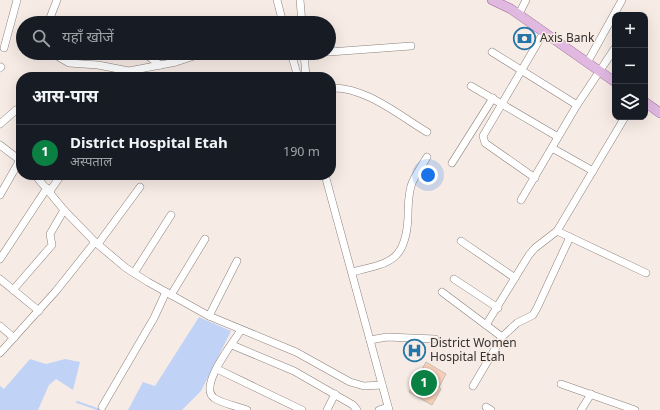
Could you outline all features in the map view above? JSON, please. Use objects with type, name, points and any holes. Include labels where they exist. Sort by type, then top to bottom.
[{"type":"main road","points":[[492,0],[519,14],[612,80]]},
{"type":"main road","points":[[648,104],[660,113]]},
{"type":"street","points":[[4,48],[17,0]]},
{"type":"street","points":[[51,16],[57,0]]},
{"type":"street","points":[[277,0],[281,16]]},
{"type":"street","points":[[300,0],[301,16]]},
{"type":"street","points":[[507,0],[511,9]]},
{"type":"street","points":[[519,14],[526,0]]},
{"type":"street","points":[[586,63],[622,0]]},
{"type":"street","points":[[535,178],[485,143],[483,136],[544,32]]},
{"type":"street","points":[[336,51],[411,46]]},
{"type":"street","points":[[492,52],[520,71],[577,105]]},
{"type":"street","points":[[521,200],[577,105],[612,53]]},
{"type":"street","points":[[64,60],[69,63],[98,65],[120,71],[129,71],[178,60]]},
{"type":"street","points":[[153,60],[160,65]]},
{"type":"street","points":[[293,60],[297,72]]},
{"type":"street","points":[[305,60],[306,72]]},
{"type":"street","points":[[471,86],[558,137]]},
{"type":"street","points":[[336,88],[348,89],[363,94],[427,132]]},
{"type":"street","points":[[452,163],[493,98]]},
{"type":"street","points":[[0,124],[16,110]]},
{"type":"street","points":[[486,325],[535,248],[557,230],[623,120]]},
{"type":"street","points":[[0,145],[16,157]]},
{"type":"street","points":[[552,148],[593,171]]},
{"type":"street","points":[[352,272],[380,266],[392,260],[403,247],[407,232],[408,200],[411,185],[427,157]]},
{"type":"street","points":[[0,195],[16,167]]},
{"type":"street","points":[[39,180],[64,210],[96,243],[134,273],[209,316],[296,352],[350,382],[364,386],[382,385]]},
{"type":"street","points":[[0,259],[48,190],[57,180]]},
{"type":"street","points":[[326,180],[389,409],[379,410]]},
{"type":"street","points":[[0,353],[39,311],[96,243],[140,187]]},
{"type":"street","points":[[13,290],[52,245],[53,241],[50,234],[64,210]]},
{"type":"street","points":[[134,273],[171,215]]},
{"type":"street","points":[[557,230],[646,273]]},
{"type":"street","points":[[473,386],[502,337],[516,323],[533,315],[535,312],[570,237]]},
{"type":"street","points":[[102,406],[169,293],[205,239]]},
{"type":"street","points":[[461,241],[515,278]]},
{"type":"street","points":[[209,316],[238,261]]},
{"type":"street","points":[[0,279],[39,311]]},
{"type":"street","points":[[454,279],[498,308]]},
{"type":"street","points":[[442,292],[502,337]]},
{"type":"street","points":[[0,326],[14,338]]},
{"type":"street","points":[[241,330],[217,369],[209,386],[210,393],[215,398],[247,410]]},
{"type":"street","points":[[370,340],[387,337],[435,339]]},
{"type":"street","points":[[232,345],[294,371],[353,405],[357,410]]},
{"type":"street","points":[[217,369],[302,410]]},
{"type":"street","points":[[561,384],[635,410]]},
{"type":"street","points":[[327,410],[335,394]]},
{"type":"street","points":[[581,410],[592,394]]},
{"type":"water","points":[[199,317],[231,331],[201,391],[182,410],[128,410],[143,382],[155,386]]},
{"type":"water","points":[[30,359],[46,364],[65,359],[80,362],[73,390],[56,379],[49,385],[38,410],[0,410],[0,386],[4,389]]},
{"type":"building","points":[[418,343],[426,347],[417,362],[409,357]]},
{"type":"building","points":[[426,362],[446,374],[439,387],[441,389],[432,405],[409,392]]},
{"type":"waterway","points":[[77,402],[100,410]]},
{"type":"place","name":"Axis Bank","points":[[524,38]]},
{"type":"place","name":"District Women Hospital Etah","points":[[415,350]]},
{"type":"place","name":"District Hospital Etah","points":[[424,383]]}]
